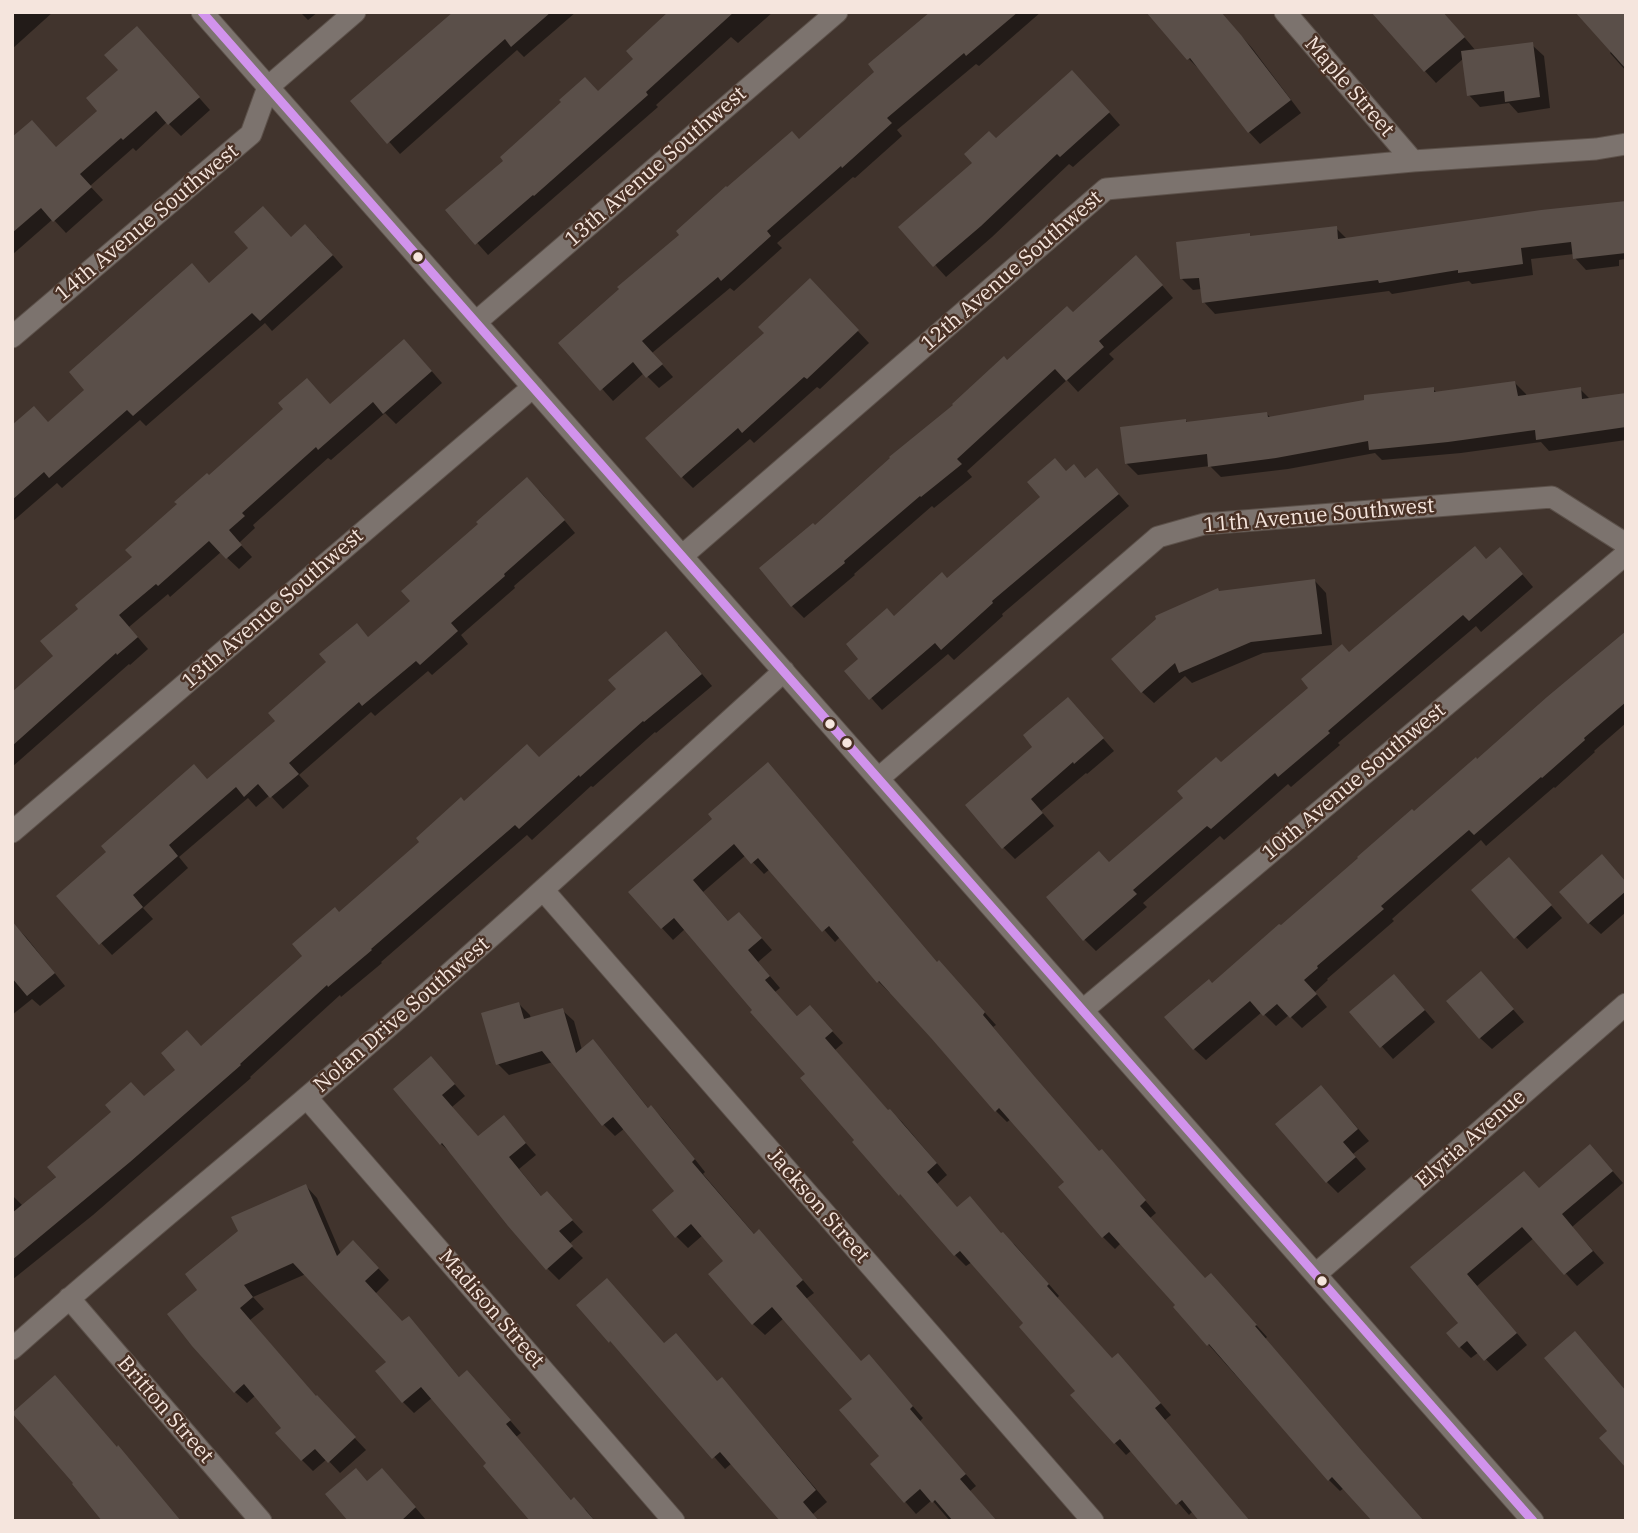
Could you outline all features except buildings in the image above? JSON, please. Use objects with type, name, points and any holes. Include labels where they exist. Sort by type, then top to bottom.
[{"type":"street","points":[[202,12],[1534,1521]]},
{"type":"street","name":"14th Avenue Southwest","points":[[12,337],[251,135],[268,87],[355,12]]},
{"type":"street","name":"13th Avenue Southwest","points":[[476,322],[837,12]]},
{"type":"street","name":"Maple Street","points":[[1285,12],[1413,161]]},
{"type":"street","name":"12th Avenue Southwest","points":[[682,556],[1106,189],[1413,161],[1596,149],[1626,144]]},
{"type":"street","name":"13th Avenue Southwest","points":[[12,832],[533,387]]},
{"type":"street","name":"11th Avenue Southwest","points":[[878,778],[1158,537],[1204,524],[1552,497],[1626,544]]},
{"type":"street","name":"10th Avenue Southwest","points":[[1083,1010],[1626,554]]},
{"type":"street","name":"Nolan Drive Southwest","points":[[12,1349],[307,1098],[544,891],[784,671]]},
{"type":"street","name":"Jackson Street","points":[[544,891],[1093,1521]]},
{"type":"street","name":"Elyria Avenue","points":[[1315,1274],[1626,1004]]},
{"type":"street","name":"Madison Street","points":[[307,1098],[674,1521]]},
{"type":"street","name":"Britton Street","points":[[69,1298],[261,1521]]},
{"type":"transit line","points":[[202,12],[1533,1521]]}]
